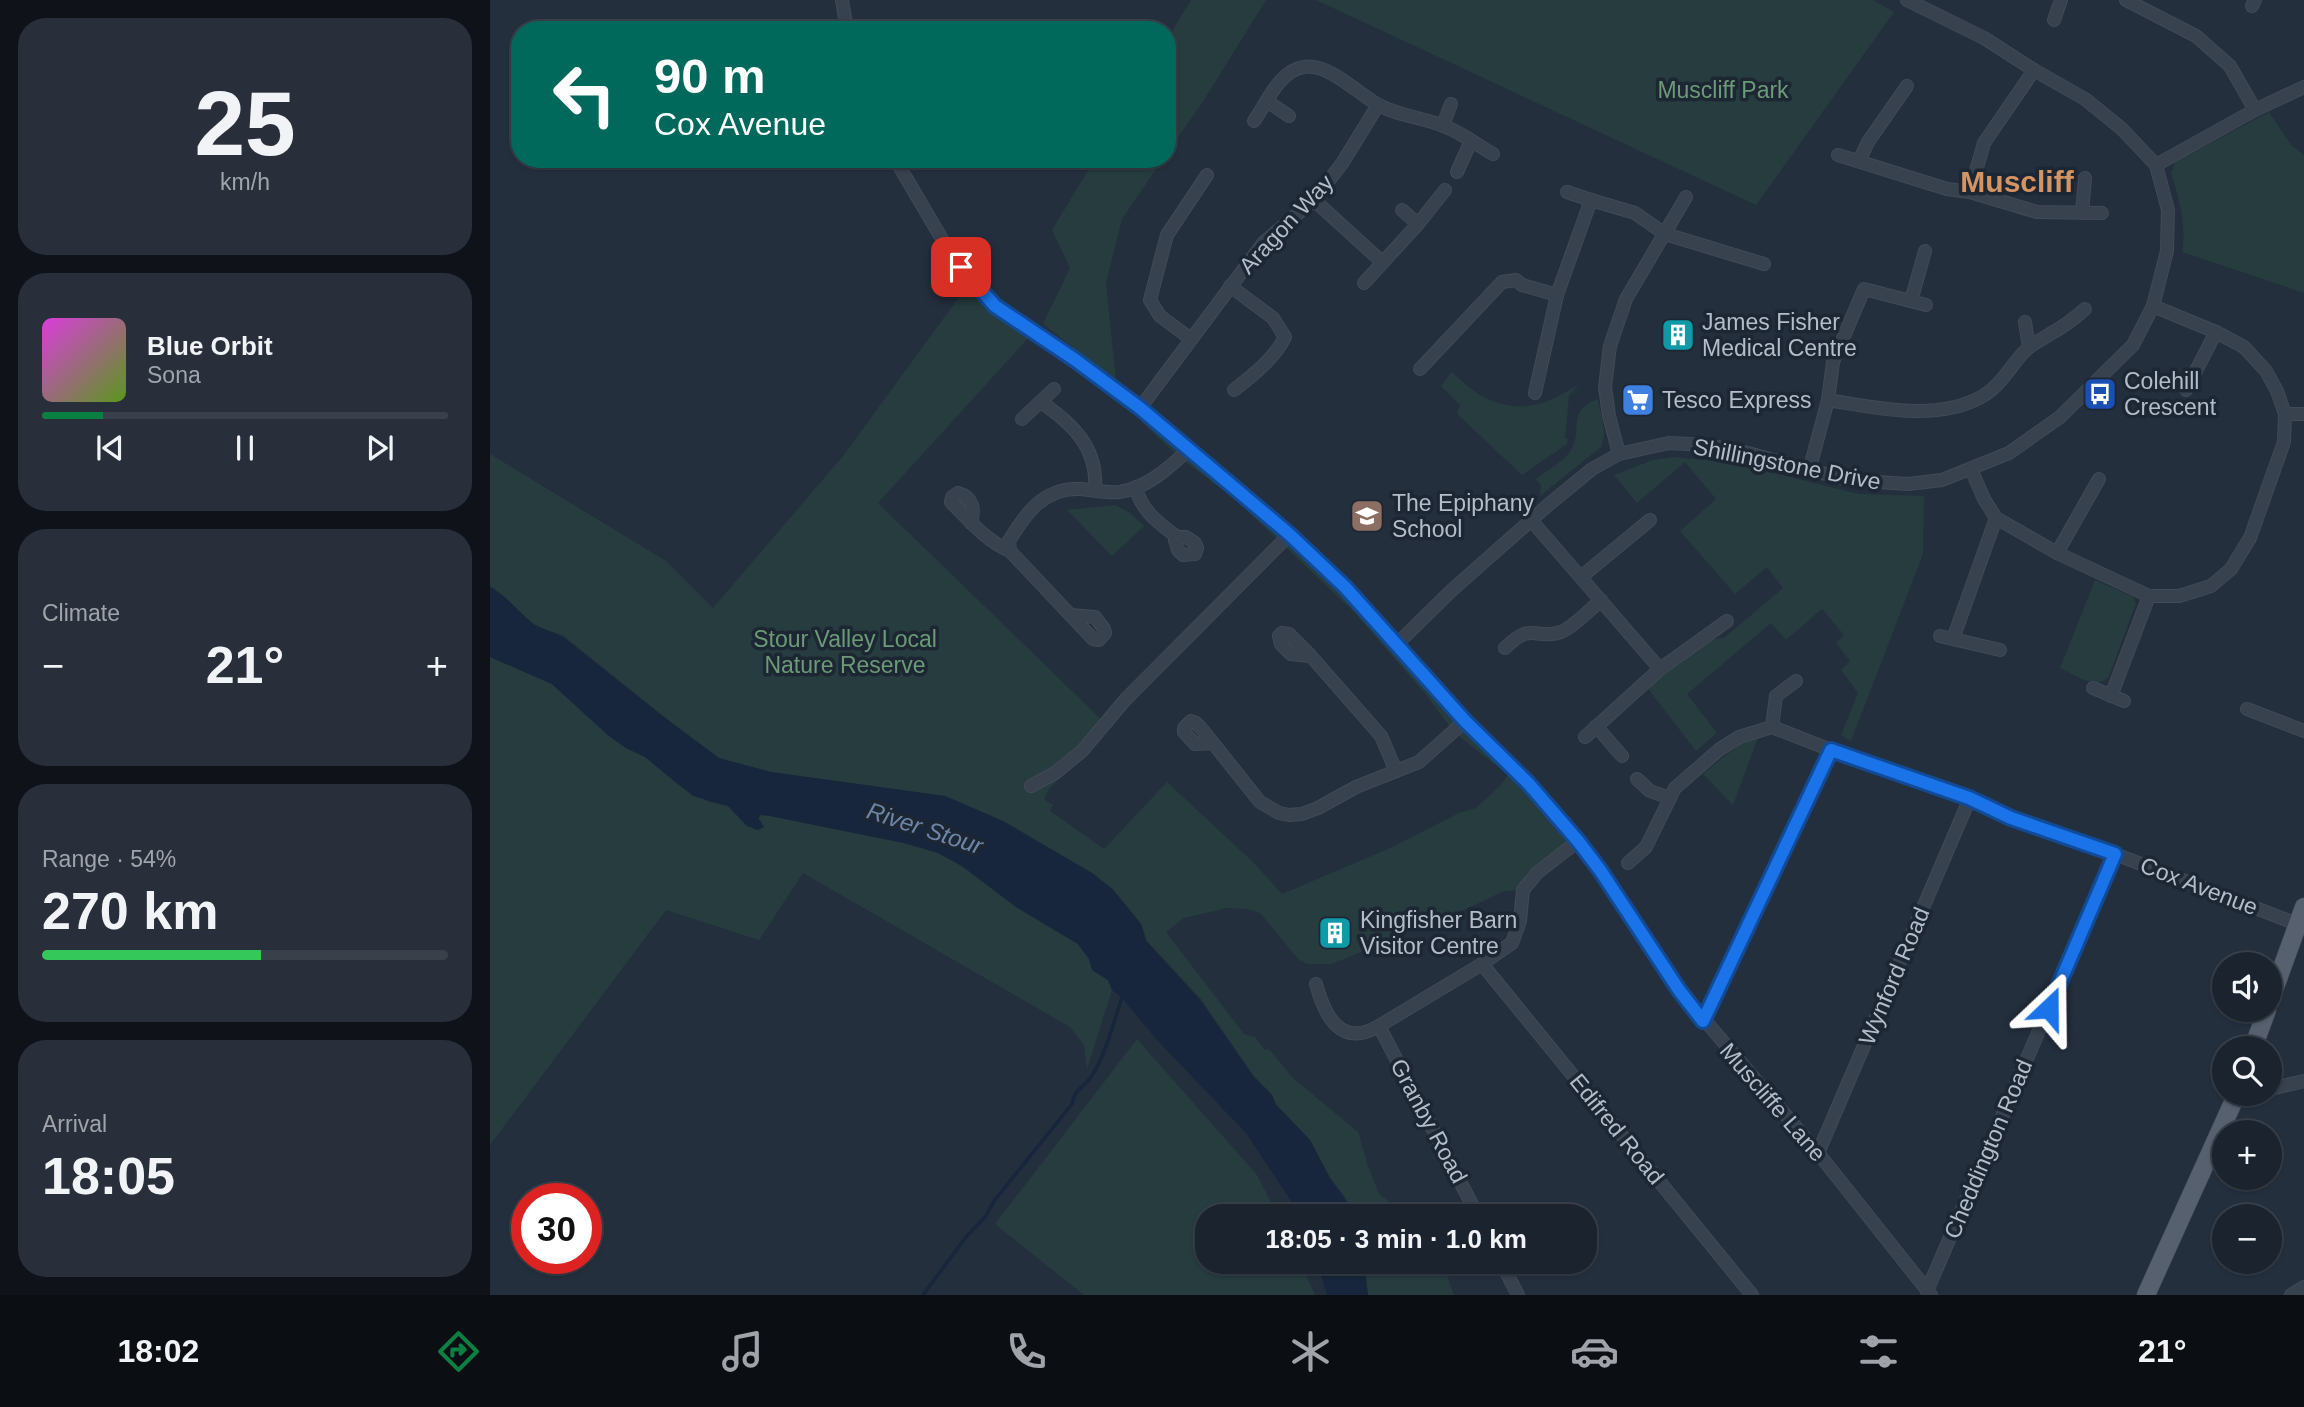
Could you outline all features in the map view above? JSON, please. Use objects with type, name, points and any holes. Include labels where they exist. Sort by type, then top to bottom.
[{"type":"main road","points":[[2282,967],[2304,907]]},
{"type":"main road","points":[[2146,1295],[2236,1106]]},
{"type":"main road","points":[[2156,1295],[2236,1106]]},
{"type":"street","points":[[842,0],[846,21]]},
{"type":"street","points":[[1907,0],[1983,38],[2034,71],[2085,99],[2122,129],[2157,165],[2255,110],[2304,87]]},
{"type":"street","points":[[2054,20],[2061,0]]},
{"type":"street","points":[[2126,0],[2196,36],[2230,66],[2255,110]]},
{"type":"street","points":[[1254,121],[1286,75],[1298,68],[1310,66],[1328,71],[1378,105],[1412,118],[1443,125],[1493,154]]},
{"type":"street","points":[[1970,192],[1984,143],[2034,71]]},
{"type":"street","points":[[1859,161],[1868,142],[1907,86]]},
{"type":"street","points":[[1267,101],[1289,116]]},
{"type":"street","points":[[1443,125],[1451,104]]},
{"type":"street","name":"Aragon Way","points":[[1140,408],[1264,242],[1314,200],[1343,162],[1378,105]]},
{"type":"street","points":[[1457,172],[1471,141]]},
{"type":"street","points":[[1838,155],[1947,189],[1970,192],[2038,212],[2102,213]]},
{"type":"street","name":"Shillingstone Drive","points":[[1397,644],[1452,590],[1531,520],[1592,469],[1619,454],[1669,443],[1707,445],[1744,452],[1848,480],[1908,484],[1942,480],[2009,453],[2060,416],[2133,345],[2153,306],[2167,251],[2168,210],[2157,165]]},
{"type":"street","name":"Muscliffe Lane","points":[[900,168],[952,256],[995,306],[1074,359],[1140,408],[1289,534],[1345,587],[1465,721],[1528,783],[1600,870],[1679,990],[1703,1021],[1818,1153],[1929,1293]]},
{"type":"street","points":[[1191,339],[1160,316],[1150,300],[1167,235],[1208,175]]},
{"type":"street","points":[[2082,213],[2085,178]]},
{"type":"street","points":[[1364,283],[1445,190]]},
{"type":"street","points":[[1567,192],[1635,214],[1665,234],[1764,264]]},
{"type":"street","points":[[1619,454],[1605,387],[1610,346],[1626,299],[1686,197]]},
{"type":"street","points":[[1314,200],[1382,262]]},
{"type":"street","points":[[1535,393],[1556,295],[1591,200]]},
{"type":"street","points":[[1402,210],[1418,224]]},
{"type":"street","points":[[1910,301],[1925,251]]},
{"type":"street","points":[[1420,369],[1502,282],[1516,280],[1522,285],[1556,295]]},
{"type":"street","points":[[1230,286],[1273,318],[1291,337],[1234,390]]},
{"type":"street","points":[[1809,471],[1828,400],[1833,362],[1864,289],[1926,305]]},
{"type":"street","points":[[1971,469],[1996,518],[2057,553],[2149,596],[2179,596],[2211,586],[2231,569],[2250,538],[2284,442],[2285,414],[2266,371],[2244,347],[2216,332],[2153,306]]},
{"type":"street","points":[[1828,400],[1884,409],[1940,409],[1965,404],[1984,396],[2002,381],[2029,347],[2070,322],[2085,309]]},
{"type":"street","points":[[2025,322],[2029,347]]},
{"type":"street","points":[[2186,390],[2216,332]]},
{"type":"street","points":[[1022,419],[1054,389]]},
{"type":"street","points":[[1041,402],[1060,417],[1090,450],[1096,474],[1095,490]]},
{"type":"street","points":[[2285,414],[2304,415]]},
{"type":"street","points":[[1010,551],[1009,541],[1023,517],[1048,495],[1062,490],[1121,492],[1161,474],[1188,450]]},
{"type":"street","points":[[2057,553],[2099,479]]},
{"type":"street","points":[[1136,487],[1138,498],[1152,517],[1177,537]]},
{"type":"street","points":[[1996,518],[1946,638],[2000,650]]},
{"type":"street","points":[[1531,520],[1660,669]]},
{"type":"street","points":[[1581,577],[1650,520]]},
{"type":"street","points":[[971,523],[986,539],[1010,551],[1070,615]]},
{"type":"street","points":[[1031,786],[1055,773],[1082,751],[1125,700],[1289,534]]},
{"type":"street","points":[[2111,696],[2149,596]]},
{"type":"street","points":[[1505,648],[1518,634],[1524,632],[1563,632],[1601,600]]},
{"type":"street","points":[[1585,737],[1660,669],[1727,621]]},
{"type":"street","points":[[1310,656],[1381,736],[1396,771]]},
{"type":"street","points":[[1628,863],[1646,847],[1675,788],[1738,737],[1772,727],[1776,696],[1796,681]]},
{"type":"street","points":[[2093,688],[2124,701]]},
{"type":"street","points":[[2247,709],[2304,731]]},
{"type":"street","points":[[1212,743],[1260,802],[1279,813],[1302,814],[1356,787],[1406,768],[1430,754],[1465,721]]},
{"type":"street","points":[[1596,726],[1622,756]]},
{"type":"street","name":"Cox Avenue","points":[[1772,727],[1969,798],[2011,818],[2115,854],[2297,924]]},
{"type":"street","points":[[1703,1021],[1831,750]]},
{"type":"street","points":[[1637,779],[1650,791],[1670,798]]},
{"type":"street","name":"Wynford Road","points":[[1818,1153],[1969,798]]},
{"type":"street","points":[[1316,984],[1327,1015],[1342,1030],[1365,1034],[1512,943],[1520,920],[1524,890],[1531,880],[1578,841]]},
{"type":"street","name":"Cheddington Road","points":[[1929,1293],[2115,854]]},
{"type":"street","name":"Edifred Road","points":[[1482,964],[1752,1295]]},
{"type":"street","name":"Granby Road","points":[[1379,1026],[1472,1204]]},
{"type":"street","points":[[2282,1086],[2304,1081]]},
{"type":"street","points":[[1508,1274],[1518,1295]]},
{"type":"street","points":[[2291,1295],[2304,1287]]},
{"type":"green space","points":[[1191,0],[1266,0],[1176,140],[1176,24]]},
{"type":"green space","name":"Muscliff Park","points":[[1316,0],[1873,0],[1894,12],[1756,205]]},
{"type":"green space","points":[[2269,112],[2291,145],[2304,155],[2304,293],[2182,252],[2183,222],[2171,173],[2175,162]]},
{"type":"green space","points":[[1090,168],[1157,168],[1122,219],[1106,282],[1116,381],[1043,324],[1070,268],[1052,230]]},
{"type":"green space","name":"Stour Valley Local Nature Reserve","points":[[965,289],[980,300],[983,307],[1030,336],[878,503],[1109,727],[1049,789],[1044,799],[1053,805],[1050,811],[1104,849],[1167,782],[1255,864],[1282,894],[1388,849],[1459,813],[1476,808],[1508,775],[1454,732],[1427,696],[1354,612],[1235,499],[1180,458],[1101,379],[1289,535],[1578,841],[1523,890],[1504,891],[1332,964],[1307,964],[1299,960],[1260,913],[1247,909],[1227,908],[1184,918],[1166,932],[1244,1034],[1255,1037],[1265,1050],[1269,1049],[1293,1078],[1358,1132],[1379,1194],[1392,1204],[1349,1204],[1330,1178],[1310,1140],[1254,1076],[1201,999],[1147,941],[1141,924],[1113,889],[1092,873],[1004,821],[945,796],[770,772],[719,758],[564,636],[536,625],[490,586],[490,454],[666,561],[713,608],[843,456]]},
{"type":"green space","points":[[1451,372],[1482,396],[1512,406],[1546,402],[1579,384],[1569,396],[1565,438],[1568,439],[1567,444],[1522,475],[1457,414],[1460,405],[1441,386]]},
{"type":"green space","points":[[1598,399],[1604,430],[1601,447],[1540,496],[1541,485],[1536,479],[1568,454],[1575,442],[1578,415],[1588,404]]},
{"type":"green space","points":[[1673,457],[1730,462],[1858,494],[1924,496],[1923,554],[1851,741],[1841,735],[1858,693],[1841,670],[1850,661],[1836,643],[1844,635],[1822,609],[1786,640],[1771,623],[1687,694],[1717,733],[1696,751],[1646,686],[1702,640],[1724,638],[1783,588],[1767,567],[1735,594],[1680,531],[1716,499],[1685,462],[1637,503],[1614,475],[1653,460]]},
{"type":"green space","points":[[1115,505],[1130,513],[1144,526],[1112,556],[1067,510]]},
{"type":"green space","points":[[2095,580],[2133,597],[2136,603],[2109,676],[2104,680],[2092,682],[2060,668]]},
{"type":"green space","points":[[490,657],[552,684],[609,736],[645,757],[681,787],[709,802],[728,806],[747,826],[758,830],[762,822],[758,819],[761,815],[770,816],[904,843],[938,853],[962,866],[1016,907],[1078,944],[1089,959],[1092,970],[1108,980],[1112,990],[1087,1069],[1084,1045],[1070,1027],[803,873],[759,940],[666,910],[490,1145]]},
{"type":"green space","points":[[1759,735],[1733,805],[1703,774],[1741,743]]},
{"type":"green space","points":[[1137,1039],[1257,1175],[1272,1204],[1195,1204],[1195,1274],[1305,1274],[1315,1295],[1084,1295],[995,1224]]},
{"type":"green space","points":[[1365,1274],[1446,1274],[1454,1295],[1368,1295]]},
{"type":"water","name":"River Stour","points":[[490,587],[533,624],[563,637],[719,758],[771,772],[945,796],[1004,822],[1092,873],[1112,889],[1128,908],[1141,924],[1146,941],[1200,1000],[1253,1076],[1272,1095],[1276,1105],[1310,1140],[1347,1204],[1293,1204],[1246,1133],[1157,1040],[1112,990],[1108,980],[1092,970],[1089,959],[1078,944],[1016,907],[962,866],[938,853],[904,843],[770,816],[761,815],[758,818],[764,827],[758,830],[747,826],[728,806],[693,796],[645,757],[609,736],[552,684],[490,657]]},
{"type":"water","points":[[1321,1274],[1365,1274],[1368,1295],[1327,1295]]},
{"type":"waterway","points":[[923,1295],[1091,1077],[1105,1049],[1122,998]]},
{"type":"place","name":"James Fisher Medical Centre","points":[[1678,335]]},
{"type":"place","name":"Colehill Crescent","points":[[2100,394]]},
{"type":"place","name":"Tesco Express","points":[[1638,400]]},
{"type":"place","name":"The Epiphany School","points":[[1367,516]]},
{"type":"place","name":"Kingfisher Barn Visitor Centre","points":[[1335,933]]},
{"type":"district","name":"Muscliff","points":[[2017,181]]},
{"type":"route","points":[[961,267],[995,306],[1074,359],[1140,408],[1289,534],[1345,587],[1465,721],[1528,783],[1578,841],[1703,1021],[1831,750],[1969,798],[2011,818],[2115,854],[2049,1008]]}]
